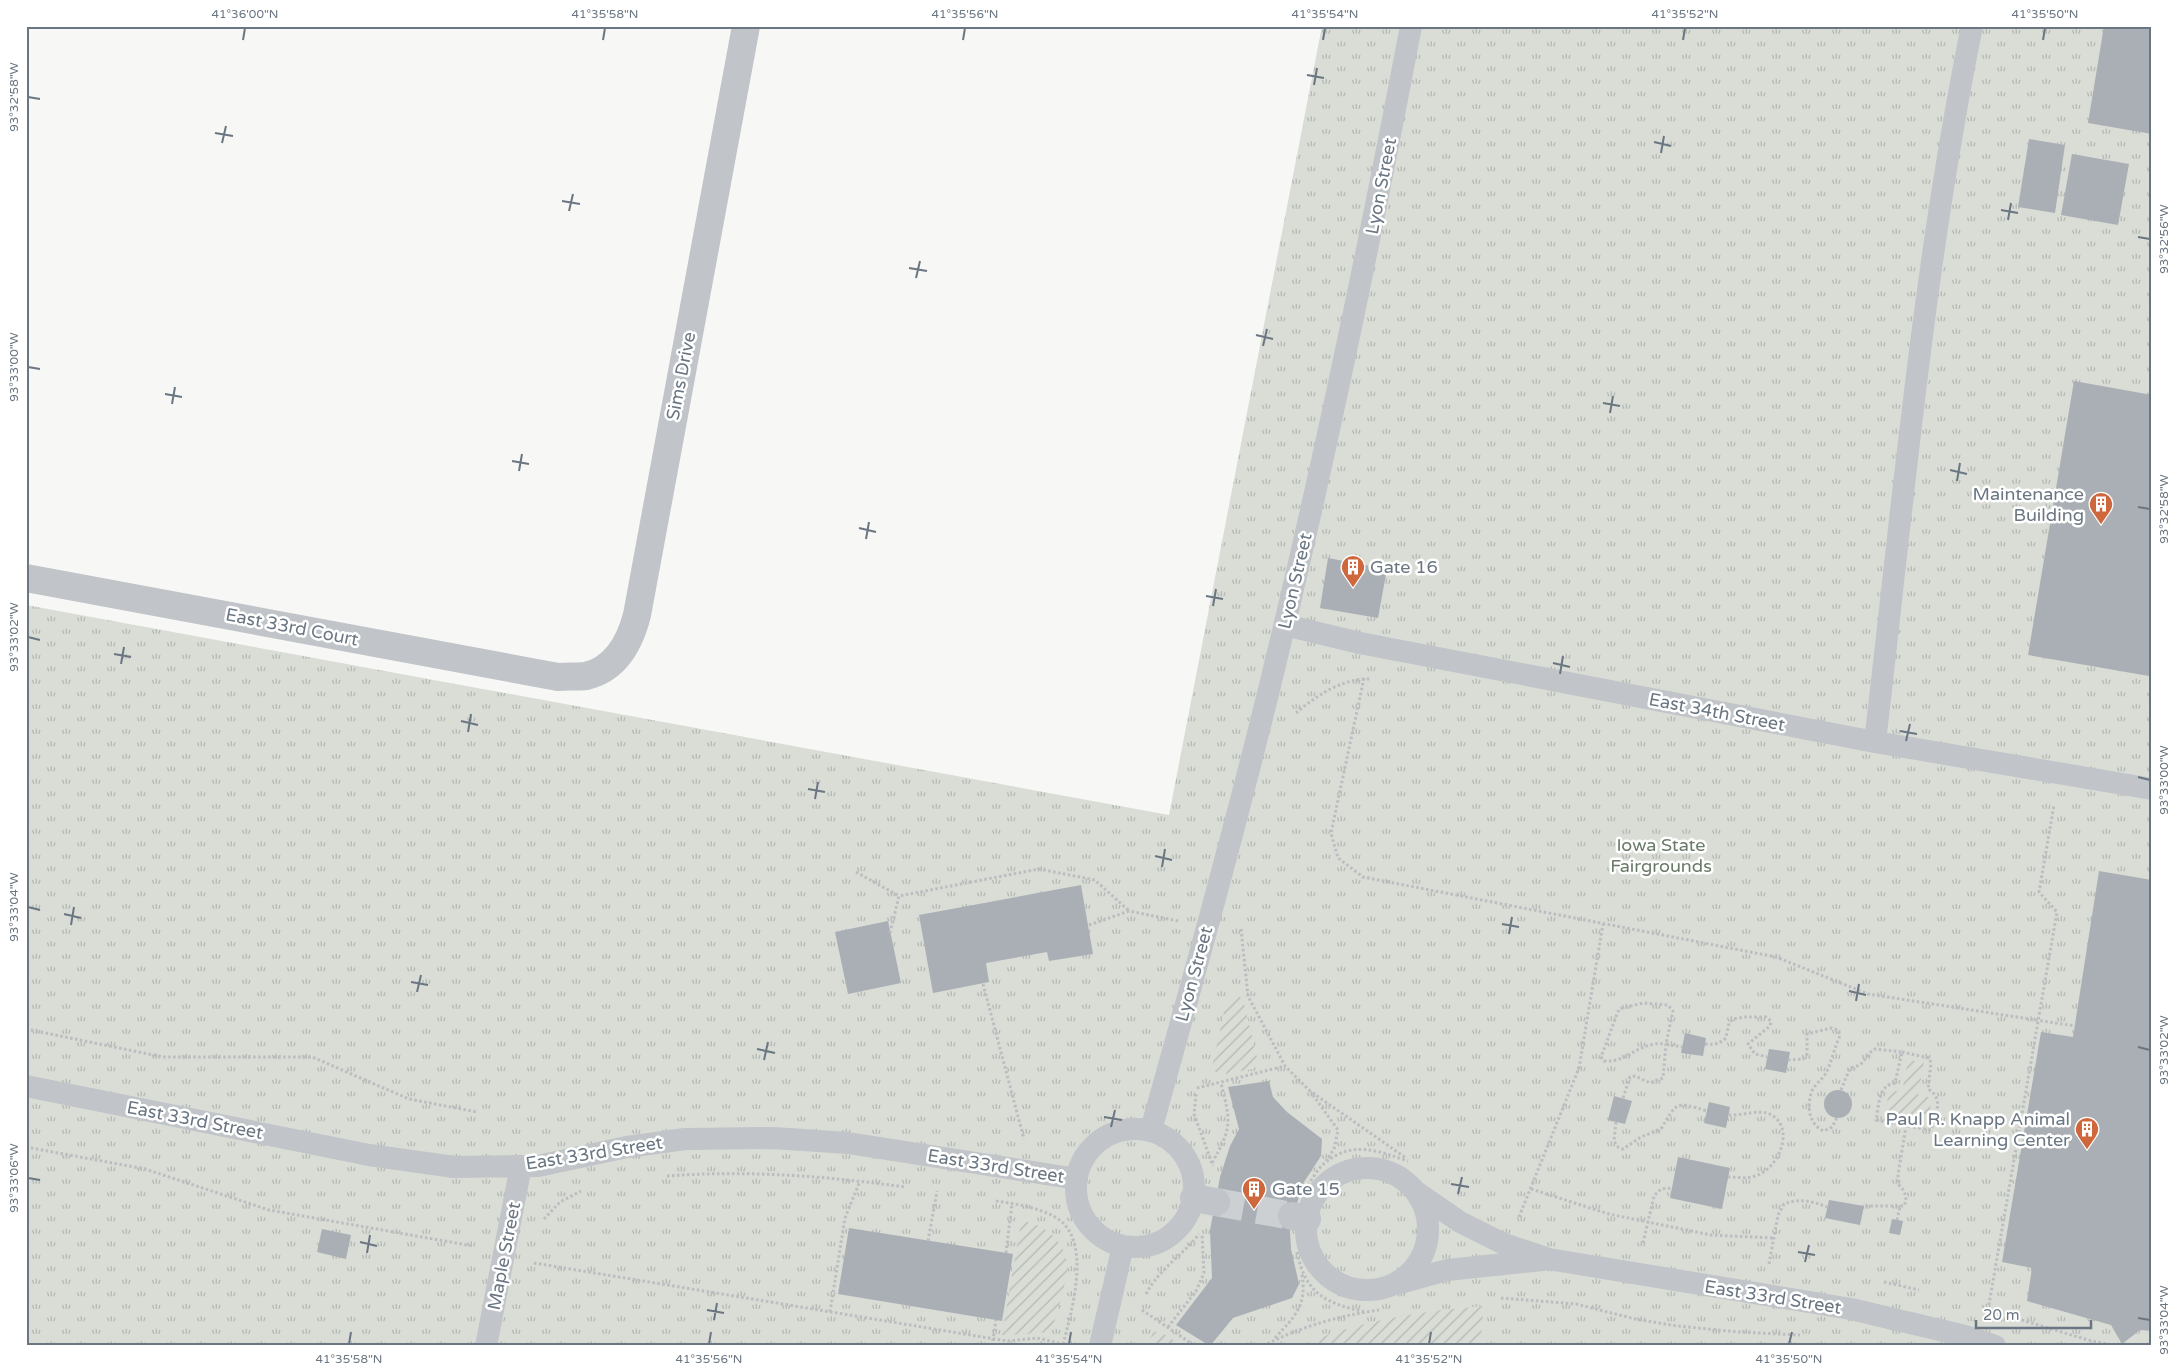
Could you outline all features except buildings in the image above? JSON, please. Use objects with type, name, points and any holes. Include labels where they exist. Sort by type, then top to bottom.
[{"type":"street","name":"Sims Drive","points":[[558,677],[587,676],[612,662],[630,640],[637,615],[746,26]]},
{"type":"street","name":"East 33rd Court","points":[[26,578],[558,677]]},
{"type":"lane","name":"Lyon Street","points":[[1151,1130],[1208,926],[1285,625],[1359,299],[1411,26]]},
{"type":"lane","points":[[1875,742],[1925,311],[1957,103],[1972,26]]},
{"type":"lane","name":"East 34th Street","points":[[1285,625],[1372,646],[1875,742],[2152,789]]},
{"type":"lane","name":"East 33rd Street","points":[[26,1086],[369,1155],[454,1167],[538,1166],[627,1147],[685,1139],[773,1138],[848,1143],[1077,1179]]},
{"type":"lane","points":[[1131,1128],[1151,1130],[1167,1138],[1185,1156],[1194,1180],[1207,1200],[1189,1213],[1180,1226],[1168,1237],[1154,1244],[1138,1247],[1123,1246],[1106,1240],[1092,1228],[1082,1214],[1077,1196],[1077,1179],[1083,1160],[1095,1144],[1112,1133],[1131,1128]]},
{"type":"lane","name":"Maple Street","points":[[486,1346],[521,1166]]},
{"type":"lane","name":"East 33rd Street","points":[[1548,1259],[1447,1270],[1383,1299],[1362,1290],[1343,1285],[1326,1274],[1314,1258],[1300,1218],[1322,1188],[1336,1176],[1352,1170],[1369,1168],[1387,1171],[1402,1179],[1415,1191],[1460,1222],[1504,1244],[1548,1259],[1851,1309],[1965,1336],[1995,1346]]},
{"type":"lane","name":"East 33rd Street","points":[[1383,1299],[1415,1266],[1424,1248],[1428,1229],[1424,1209],[1415,1191]]},
{"type":"lane","points":[[1100,1346],[1123,1246]]},
{"type":"path","points":[[1372,646],[1331,833],[1338,858],[1363,877],[1776,957],[1868,994],[2075,1026]]},
{"type":"path","points":[[1295,714],[1309,702],[1334,688],[1355,680],[1364,679]]},
{"type":"path","points":[[1988,1310],[2057,912],[2039,892],[2055,799]]},
{"type":"path","points":[[856,872],[899,896],[1039,869],[1095,880],[1130,911]]},
{"type":"path","points":[[890,933],[899,896]]},
{"type":"path","points":[[1088,925],[1130,911],[1208,926]]},
{"type":"path","points":[[1241,920],[1242,950],[1248,996],[1286,1066],[1310,1091],[1330,1116],[1338,1130],[1334,1149],[1324,1163]]},
{"type":"path","points":[[1518,1220],[1579,1068],[1603,924]]},
{"type":"path","points":[[983,984],[1024,1138],[1012,1204],[1006,1253]]},
{"type":"path","points":[[1623,1098],[1630,1077],[1635,1076],[1650,1083],[1663,1078],[1666,1044],[1673,1011],[1668,1005],[1656,1003],[1628,1006],[1619,1010],[1602,1057],[1604,1060],[1613,1061],[1649,1044],[1666,1044],[1682,1047]]},
{"type":"path","points":[[1705,1044],[1713,1045],[1726,1038],[1729,1023],[1733,1020],[1766,1017],[1771,1022],[1770,1026],[1748,1044],[1755,1054],[1768,1057]]},
{"type":"path","points":[[1788,1060],[1803,1059],[1807,1054],[1807,1034],[1831,1028],[1838,1030],[1840,1036],[1826,1072],[1812,1090],[1809,1111],[1812,1121],[1818,1128],[1824,1131],[1832,1127],[1837,1118]]},
{"type":"path","points":[[26,1029],[163,1057],[312,1056],[409,1099],[477,1112]]},
{"type":"path","points":[[1841,1090],[1850,1068],[1860,1066],[1865,1062],[1868,1054],[1875,1049],[1902,1052],[1929,1058],[1931,1063],[1928,1089],[1936,1094],[1939,1100],[1931,1130],[1876,1120],[1882,1090],[1889,1084],[1895,1083],[1902,1052]]},
{"type":"path","points":[[1197,1088],[1286,1066]]},
{"type":"path","points":[[1199,1079],[1194,1114],[1201,1139],[1216,1177],[1207,1200]]},
{"type":"path","points":[[1212,1163],[1228,1133],[1228,1114],[1221,1083]]},
{"type":"path","points":[[1310,1091],[1411,1162]]},
{"type":"path","points":[[1616,1122],[1614,1141],[1618,1147],[1623,1149],[1641,1137],[1661,1130],[1670,1109],[1684,1104],[1707,1111]]},
{"type":"path","points":[[1728,1115],[1740,1116],[1759,1112],[1768,1113],[1777,1119],[1782,1129],[1783,1139],[1777,1160],[1768,1169],[1756,1176],[1728,1177]]},
{"type":"path","points":[[1864,1206],[1904,1206],[1906,1200],[1904,1190],[1898,1184],[1898,1174],[1906,1126]]},
{"type":"path","points":[[26,1147],[145,1168],[269,1210],[505,1252]]},
{"type":"path","points":[[662,1176],[772,1174],[908,1187]]},
{"type":"path","points":[[830,1312],[845,1218],[860,1181]]},
{"type":"path","points":[[1636,1274],[1654,1196],[1661,1189],[1672,1188]]},
{"type":"path","points":[[928,1189],[946,1192]]},
{"type":"path","points":[[1530,1189],[1608,1214],[1711,1235],[1774,1238]]},
{"type":"path","points":[[540,1226],[560,1202],[583,1190]]},
{"type":"path","points":[[928,1240],[937,1191]]},
{"type":"path","points":[[525,1261],[1007,1342],[1037,1338],[1063,1345],[1076,1292],[1078,1255],[1069,1232],[1058,1218],[1038,1209],[993,1200]]},
{"type":"path","points":[[1776,1229],[1778,1215],[1784,1204],[1795,1200],[1809,1201],[1827,1207]]},
{"type":"path","points":[[1897,1220],[1900,1206]]},
{"type":"path","points":[[1140,1319],[1146,1294],[1157,1274],[1190,1246],[1202,1230],[1204,1273],[1196,1291],[1168,1328]]},
{"type":"path","points":[[1274,1340],[1298,1312],[1305,1292],[1301,1271]]},
{"type":"path","points":[[1493,1298],[1576,1304],[1635,1319],[1677,1326],[1809,1336]]},
{"type":"path","points":[[1263,1346],[1293,1330],[1349,1314],[1383,1299]]},
{"type":"path","points":[[1142,1310],[1195,1346]]},
{"type":"path","points":[[992,1346],[996,1320]]},
{"type":"green space","name":"Iowa State Fairgrounds","points":[[1322,26],[2152,26],[2152,1346],[26,1346],[26,605],[1169,815]]},
{"type":"green space","points":[[1236,995],[1243,999],[1258,1062],[1252,1069],[1218,1075],[1212,1067],[1226,1003]]},
{"type":"green space","points":[[1908,1060],[1924,1062],[1918,1095],[1932,1098],[1928,1122],[1885,1115],[1889,1090],[1902,1092]]},
{"type":"green space","points":[[1021,1221],[1039,1226],[1048,1231],[1061,1245],[1065,1254],[1067,1274],[1051,1334],[1002,1335]]},
{"type":"green space","points":[[1484,1306],[1480,1346],[1299,1346],[1321,1337],[1390,1318]]},
{"type":"green space","points":[[1153,1332],[1161,1332],[1182,1346],[1148,1346]]},
{"type":"tunnel","points":[[1216,1202],[1292,1216]]},
{"type":"place","name":"Maintenance Building","points":[[2101,525]]},
{"type":"place","name":"Gate 16","points":[[1353,588]]},
{"type":"place","name":"Paul R. Knapp Animal Learning Center","points":[[2087,1150]]},
{"type":"place","name":"Gate 15","points":[[1254,1210]]}]
